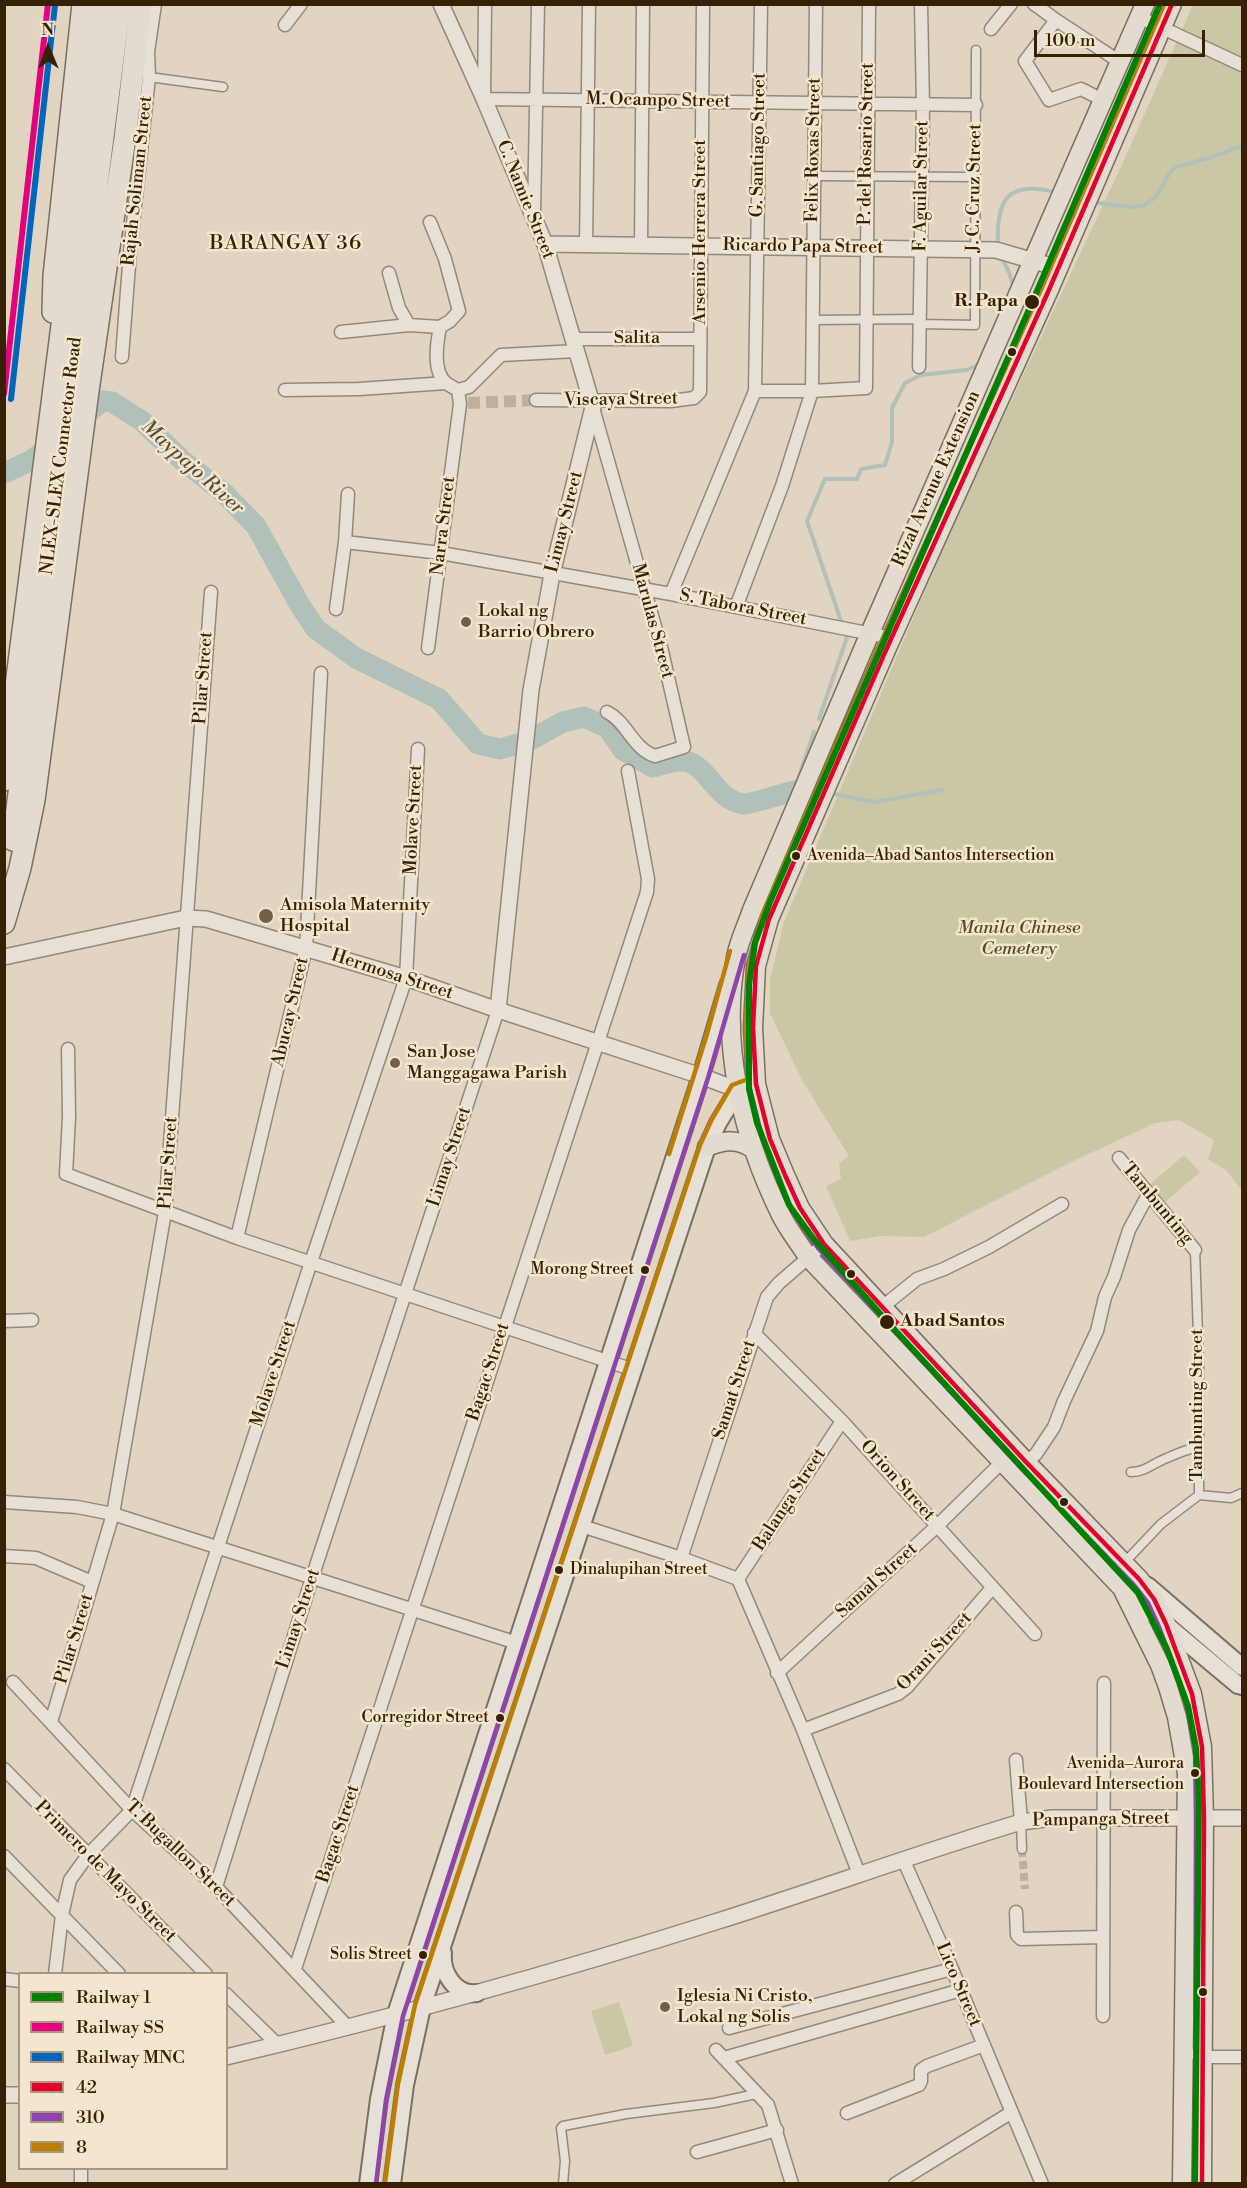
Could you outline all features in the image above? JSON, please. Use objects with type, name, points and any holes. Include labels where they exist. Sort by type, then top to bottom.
[{"type":"highway","points":[[56,379],[52,302],[83,4]]},
{"type":"highway","name":"NLEX-SLEX Connector Road","points":[[4,780],[103,4]]},
{"type":"highway","name":"NLEX-SLEX Connector Road","points":[[4,909],[120,4]]},
{"type":"highway","points":[[4,923],[20,868],[40,759],[88,391],[145,8]]},
{"type":"main road","name":"Rizal Avenue Extension","points":[[1013,1466],[881,1308],[824,1244],[800,1208],[765,1123],[756,1084],[753,1028],[756,966],[769,919],[1058,268],[1172,4]]},
{"type":"main road","name":"Rizal Avenue Extension","points":[[1013,1466],[808,1257],[782,1217],[744,1120],[732,1046],[731,1000],[736,956],[752,910],[861,631],[1033,260],[1142,11]]},
{"type":"main road","points":[[368,2184],[379,2099],[396,2014],[701,1076],[736,956]]},
{"type":"main road","points":[[393,2184],[405,2085],[422,2007],[707,1147],[718,1123],[738,1090],[756,1084]]},
{"type":"main road","points":[[707,1147],[732,1140],[754,1150]]},
{"type":"main road","points":[[1013,1466],[1124,1563],[1139,1579],[1154,1599],[1166,1624],[1192,1694],[1202,1747],[1183,2057],[1182,2176]]},
{"type":"main road","points":[[1013,1466],[1122,1588],[1242,1686]]},
{"type":"main road","points":[[1139,1579],[1242,1667]]},
{"type":"main road","points":[[1122,1588],[1160,1665],[1177,1717],[1203,1869],[1202,2183]]},
{"type":"main road","points":[[445,1943],[442,1959],[446,1974],[463,1991],[471,1994],[477,1993]]},
{"type":"main road","points":[[1182,2176],[1192,2167],[1203,2162]]},
{"type":"main road","points":[[1182,2176],[1192,2176],[1202,2183]]},
{"type":"street","points":[[285,26],[301,4]]},
{"type":"street","name":"C. Namie Street","points":[[441,4],[544,244],[592,404]]},
{"type":"street","points":[[483,99],[484,4]]},
{"type":"street","points":[[534,218],[538,4]]},
{"type":"street","points":[[586,245],[589,4]]},
{"type":"street","points":[[641,246],[643,4]]},
{"type":"street","name":"Arsenio Herrera Street","points":[[702,388],[700,339],[703,4]]},
{"type":"street","name":"G. Santiago Street","points":[[671,594],[755,391],[761,4]]},
{"type":"street","name":"Felix Roxas Street","points":[[736,607],[782,486],[812,391],[816,4]]},
{"type":"street","name":"P. del Rosario Street","points":[[812,391],[864,389],[866,385],[869,4]]},
{"type":"street","name":"F. Aguilar Street","points":[[920,367],[923,105],[921,4]]},
{"type":"street","points":[[1034,4],[1120,62]]},
{"type":"street","points":[[991,29],[1010,5]]},
{"type":"street","name":"Rajah Soliman Street","points":[[122,357],[148,77],[145,8]]},
{"type":"street","points":[[1142,11],[1162,28],[1242,65]]},
{"type":"street","points":[[1056,20],[1024,62],[1048,99],[1081,89],[1103,100]]},
{"type":"street","name":"J. C. Cruz Street","points":[[920,322],[975,325],[976,51]]},
{"type":"street","points":[[148,77],[223,87]]},
{"type":"street","name":"M. Ocampo Street","points":[[483,99],[976,105]]},
{"type":"street","points":[[814,176],[975,177]]},
{"type":"street","points":[[340,332],[409,325],[440,327],[450,321],[459,311],[445,260],[430,222]]},
{"type":"street","name":"Ricardo Papa Street","points":[[544,244],[996,250],[1058,268]]},
{"type":"street","points":[[389,273],[399,308],[409,325]]},
{"type":"street","points":[[813,320],[920,322]]},
{"type":"street","points":[[440,327],[437,345],[439,369],[446,383],[458,390]]},
{"type":"street","name":"Salita","points":[[458,390],[469,387],[501,355],[575,345],[700,339]]},
{"type":"street","points":[[285,390],[359,389],[446,383]]},
{"type":"street","name":"Viscaya Street","points":[[536,400],[592,404],[690,399],[698,395],[702,388]]},
{"type":"street","name":"Narra Street","points":[[428,648],[464,403],[458,390]]},
{"type":"street","points":[[755,391],[812,391]]},
{"type":"street","name":"Limay Street","points":[[216,1887],[312,1578],[498,1010],[530,698],[552,574],[592,404]]},
{"type":"street","name":"Marulas Street","points":[[592,404],[662,651],[684,747],[655,756],[651,755],[637,744],[614,715],[607,712]]},
{"type":"street","points":[[336,609],[345,542],[348,494]]},
{"type":"street","name":"S. Tabora Street","points":[[345,542],[441,553],[671,594],[892,638]]},
{"type":"street","name":"Pilar Street","points":[[51,1722],[114,1514],[165,1212],[211,592]]},
{"type":"street","name":"Abucay Street","points":[[237,1239],[306,948],[321,674]]},
{"type":"street","name":"Molave Street","points":[[55,1972],[62,1915],[70,1880],[88,1855],[132,1810],[310,1262],[406,978],[418,749]]},
{"type":"street","name":"Bagac Street","points":[[295,1969],[648,886],[628,771]]},
{"type":"street","name":"Hermosa Street","points":[[4,957],[186,918],[206,919],[406,978],[738,1090]]},
{"type":"street","points":[[68,1049],[69,1117],[66,1174],[237,1239],[634,1370]]},
{"type":"street","name":"Tambunting","points":[[1119,1158],[1195,1250]]},
{"type":"street","name":"Samal Street","points":[[777,1673],[937,1526],[1013,1466],[1040,1449],[1054,1427],[1097,1331],[1105,1297],[1129,1230],[1149,1193]]},
{"type":"street","points":[[881,1308],[917,1279],[944,1269],[989,1247],[1062,1204]]},
{"type":"street","name":"Samat Street","points":[[681,1558],[767,1297],[779,1283],[824,1244]]},
{"type":"street","name":"Tambunting Street","points":[[1124,1563],[1161,1524],[1199,1495],[1199,1363],[1195,1250]]},
{"type":"street","points":[[4,1321],[32,1320]]},
{"type":"street","name":"Orion Street","points":[[754,1332],[842,1421],[1035,1634]]},
{"type":"street","name":"Balanga Street","points":[[738,1579],[842,1421]]},
{"type":"street","points":[[1131,1472],[1146,1470],[1166,1458],[1199,1447]]},
{"type":"street","points":[[1199,1495],[1231,1498],[1242,1493]]},
{"type":"street","points":[[4,1502],[77,1507],[114,1514],[518,1643]]},
{"type":"street","points":[[228,2057],[477,1993],[714,1922],[859,1874],[802,1730],[738,1579],[582,1526]]},
{"type":"street","points":[[4,1556],[36,1558],[92,1582]]},
{"type":"street","name":"Orani Street","points":[[802,1730],[898,1694],[907,1687],[992,1588]]},
{"type":"street","name":"T. Bugallon Street","points":[[13,1682],[132,1810],[216,1887],[347,2026]]},
{"type":"street","points":[[1103,2016],[1104,1683]]},
{"type":"street","points":[[1016,1760],[1022,1849]]},
{"type":"street","name":"Primero de Mayo Street","points":[[4,1769],[204,1972]]},
{"type":"street","name":"Pampanga Street","points":[[859,1874],[1021,1822],[1053,1818],[1103,1817],[1242,1818]]},
{"type":"street","points":[[4,1856],[117,1972]]},
{"type":"street","name":"Lico Street","points":[[903,1859],[961,1990],[1042,2184]]},
{"type":"street","points":[[1016,1912],[1017,1935],[1021,1939],[1103,1937]]},
{"type":"street","points":[[729,2028],[952,1969]]},
{"type":"street","points":[[792,2184],[768,2105],[720,2054],[961,1990]]},
{"type":"street","points":[[228,1996],[278,2045]]},
{"type":"street","points":[[847,2113],[919,2085],[921,2070],[927,2066],[984,2045]]},
{"type":"street","points":[[1183,2057],[1242,2057]]},
{"type":"street","points":[[563,2184],[565,2161],[561,2128],[563,2126],[626,2114],[714,2103],[756,2094]]},
{"type":"street","points":[[895,2184],[1011,2112]]},
{"type":"street","points":[[697,2152],[777,2130]]},
{"type":"green space","name":"Manila Chinese Cemetery","points":[[1193,5],[1242,5],[1242,1191],[1227,1171],[1208,1159],[1214,1140],[1179,1120],[1155,1123],[1063,1166],[924,1237],[881,1236],[850,1241],[826,1186],[841,1179],[839,1163],[849,1156],[802,1080],[770,1013],[770,980],[784,922],[951,529],[1125,158]]},
{"type":"green space","points":[[1184,1155],[1200,1172],[1163,1204],[1147,1187]]},
{"type":"green space","points":[[619,2002],[633,2046],[605,2055],[591,2011]]},
{"type":"waterway","points":[[1098,203],[1143,206],[1156,197],[1169,174],[1176,167],[1242,146]]},
{"type":"waterway","points":[[998,245],[999,216],[1002,205],[1008,197],[1026,189],[1055,192]]},
{"type":"waterway","points":[[1001,257],[1013,285]]},
{"type":"waterway","points":[[842,624],[807,521],[825,479],[857,479],[861,469],[885,465],[892,442],[892,408],[905,383],[921,375],[966,370],[979,363]]},
{"type":"waterway","name":"Maypajo River","points":[[4,473],[30,461],[54,444],[102,401],[112,402],[142,421],[183,461],[223,492],[256,526],[301,607],[316,629],[356,658],[439,699],[478,744],[500,749],[521,743]]},
{"type":"waterway","points":[[819,719],[847,637],[845,631]]},
{"type":"waterway","name":"Maypajo River","points":[[530,740],[563,722],[584,717],[608,728],[623,750],[653,767],[677,761],[693,764],[726,797],[734,801],[748,804],[794,791]]},
{"type":"waterway","points":[[796,785],[814,732]]},
{"type":"waterway","points":[[835,794],[874,802],[943,790]]},
{"type":"tunnel","points":[[468,403],[536,400]]},
{"type":"tunnel","points":[[1022,1849],[1025,1889]]},
{"type":"rail line","name":"SS","points":[[4,394],[48,4]]},
{"type":"rail line","name":"1","points":[[1160,4],[770,902],[755,943],[749,985],[749,1089],[757,1123],[789,1205],[813,1238],[1138,1593],[1167,1649],[1188,1706],[1196,1748],[1199,1799],[1195,2184]]},
{"type":"rail line","name":"MNC","points":[[11,399],[55,5]]},
{"type":"transit line","name":"310","points":[[1164,4],[1041,289],[879,647],[762,917],[749,966],[746,1028],[749,1085],[763,1141],[793,1212],[818,1248],[1020,1467],[1133,1584],[1148,1603],[1159,1627],[1185,1696],[1195,1748],[1195,2184]]},
{"type":"transit line","name":"8","points":[[385,2183],[398,2084],[415,2005],[700,1145],[732,1085],[748,1079],[746,1028],[749,966],[762,916],[879,647],[1041,289],[1164,4]]},
{"type":"transit line","name":"42","points":[[1172,4],[1048,292],[886,650],[769,919],[756,966],[753,1028],[756,1084],[770,1139],[800,1208],[824,1244],[1026,1462],[1139,1579],[1154,1599],[1166,1624],[1192,1694],[1202,1747],[1204,1818],[1202,2184]]},
{"type":"transit line","name":"8","points":[[669,1154],[707,1034],[730,951]]},
{"type":"transit line","name":"310","points":[[376,2184],[386,2100],[403,2016],[708,1078],[744,955]]},
{"type":"place","name":"R. Papa","points":[[1032,302]]},
{"type":"place","name":"Lokal ng Barrio Obrero","points":[[466,622]]},
{"type":"place","name":"Avenida–Abad Santos Intersection","points":[[796,856]]},
{"type":"place","name":"Amisola Maternity Hospital","points":[[266,916]]},
{"type":"place","name":"San Jose Manggagawa Parish","points":[[395,1063]]},
{"type":"place","name":"Morong Street","points":[[645,1270]]},
{"type":"place","name":"Abad Santos","points":[[887,1322]]},
{"type":"place","name":"Dinalupihan Street","points":[[559,1570]]},
{"type":"place","name":"Corregidor Street","points":[[500,1718]]},
{"type":"place","name":"Avenida–Aurora Boulevard Intersection","points":[[1195,1773]]},
{"type":"place","name":"Solis Street","points":[[423,1955]]},
{"type":"place","name":"Iglesia Ni Cristo, Lokal ng Solis","points":[[665,2007]]},
{"type":"district","name":"BARANGAY 36","points":[[286,244]]}]
